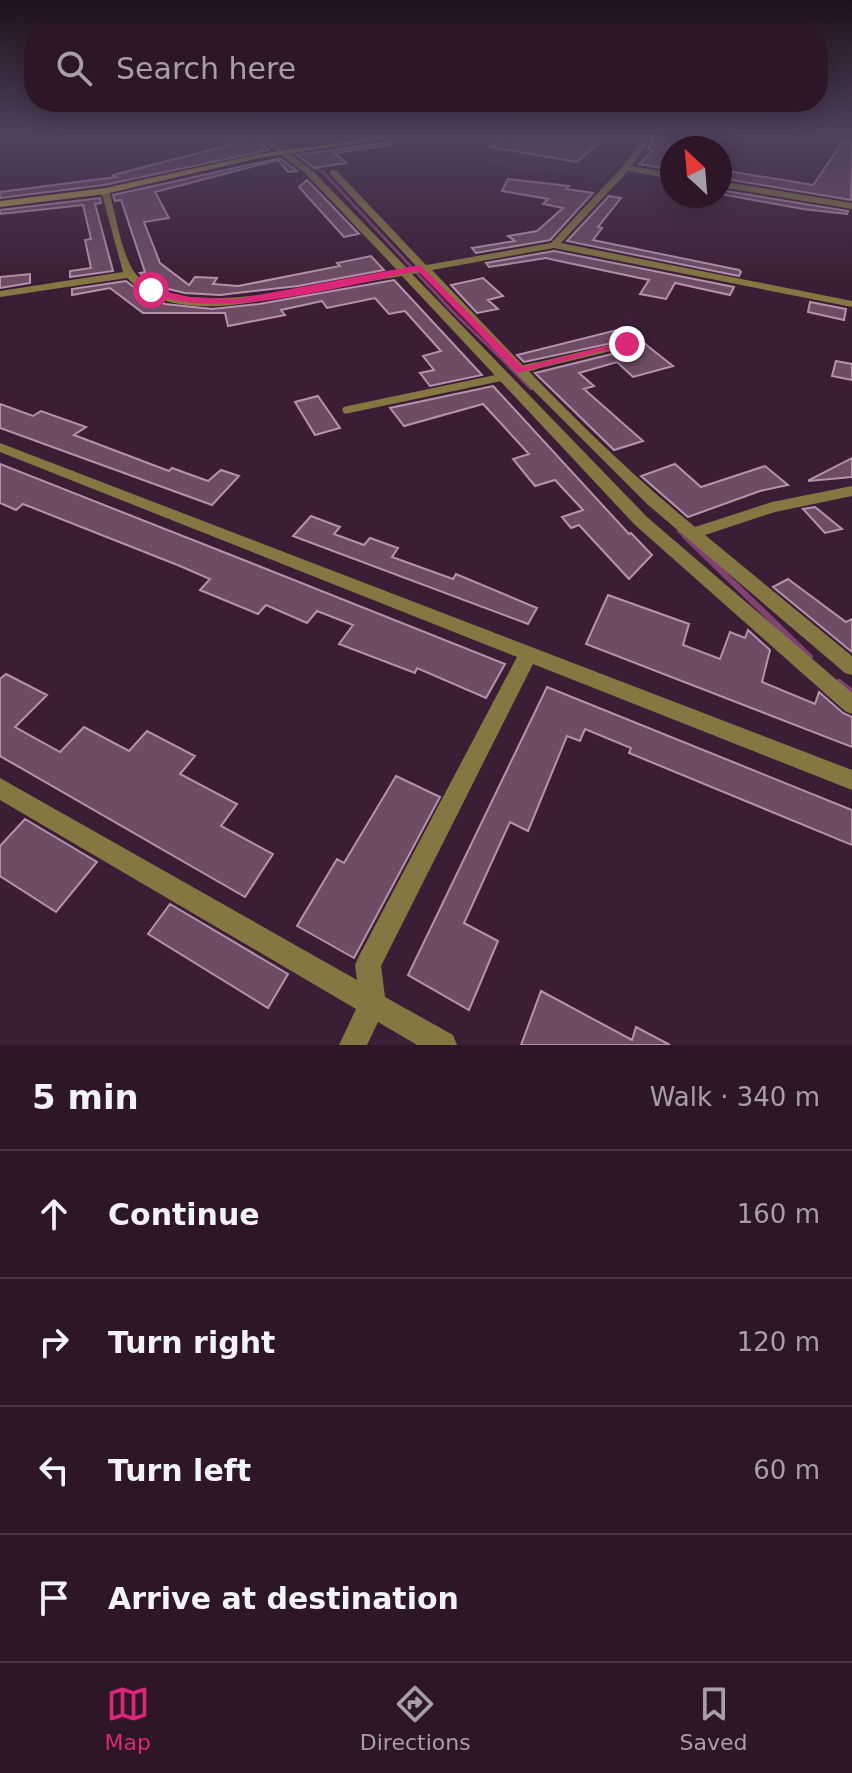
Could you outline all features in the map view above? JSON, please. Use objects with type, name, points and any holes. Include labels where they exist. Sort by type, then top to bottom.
[{"type":"main road","points":[[0,204],[134,185]]},
{"type":"street","points":[[321,185],[641,521],[852,705]]},
{"type":"street","points":[[346,185],[420,268],[652,500],[852,667]]},
{"type":"street","points":[[554,245],[610,185]]},
{"type":"street","points":[[732,186],[852,206]]},
{"type":"street","points":[[105,191],[130,274],[161,295],[221,302],[554,245],[852,304]]},
{"type":"street","points":[[0,294],[130,274]]},
{"type":"street","points":[[0,447],[852,780]]},
{"type":"street","points":[[691,534],[772,507],[852,491]]},
{"type":"street","points":[[353,1045],[373,1004],[368,965],[529,653]]},
{"type":"street","points":[[0,788],[443,1045]]},
{"type":"lane","points":[[520,370],[627,344]]},
{"type":"lane","points":[[346,410],[503,377]]},
{"type":"building","points":[[56,185],[105,185],[0,198],[0,192]]},
{"type":"building","points":[[159,185],[183,185],[155,192],[169,218],[144,222],[160,263],[189,285],[195,277],[217,278],[213,284],[238,286],[340,266],[337,263],[371,256],[384,270],[298,286],[220,295],[185,293],[156,286],[140,273],[145,272],[121,200],[115,201],[113,195]]},
{"type":"building","points":[[312,185],[359,234],[344,237],[299,187]]},
{"type":"building","points":[[505,185],[558,185],[593,193],[550,240],[476,253],[472,248],[515,241],[508,236],[537,231],[563,208],[543,204],[548,199],[502,191]]},
{"type":"building","points":[[760,185],[851,185],[851,200]]},
{"type":"building","points":[[732,192],[848,211],[847,214],[732,196]]},
{"type":"building","points":[[609,196],[621,198],[598,227],[602,228],[593,240],[739,270],[739,276],[567,241]]},
{"type":"building","points":[[100,198],[101,203],[95,204],[113,271],[70,277],[70,271],[91,268],[85,240],[91,239],[83,205],[0,214],[0,210]]},
{"type":"building","points":[[554,251],[734,287],[730,295],[675,283],[666,299],[640,294],[649,280],[546,258],[489,267],[486,263]]},
{"type":"building","points":[[30,274],[30,283],[0,288],[0,277]]},
{"type":"building","points":[[483,278],[503,296],[488,300],[498,309],[477,313],[451,285]]},
{"type":"building","points":[[394,280],[482,375],[430,386],[420,373],[434,370],[423,356],[441,351],[405,311],[389,314],[375,298],[327,308],[322,301],[281,310],[285,315],[228,326],[225,313],[143,313],[110,288],[72,295],[72,289],[126,281],[143,294],[165,304],[212,309],[259,304]]},
{"type":"building","points":[[810,302],[846,309],[844,320],[808,312]]},
{"type":"building","points":[[625,328],[673,366],[633,377],[617,362],[579,373],[594,386],[584,389],[643,441],[614,450],[535,373],[628,350],[633,345],[631,339],[524,362],[517,355]]},
{"type":"building","points":[[836,361],[852,364],[852,380],[832,376]]},
{"type":"building","points":[[493,386],[652,555],[629,579],[579,525],[571,528],[562,517],[583,510],[555,480],[535,486],[513,459],[529,454],[483,404],[404,426],[390,408]]},
{"type":"building","points":[[318,396],[340,428],[315,435],[295,402]]},
{"type":"building","points":[[0,404],[33,416],[41,411],[86,427],[74,435],[169,471],[172,468],[208,481],[221,470],[239,476],[212,505],[0,428]]},
{"type":"building","points":[[852,458],[852,477],[809,481],[809,480]]},
{"type":"building","points":[[0,464],[505,664],[486,698],[417,668],[415,673],[339,644],[353,625],[317,611],[307,623],[266,605],[258,614],[200,590],[210,579],[180,566],[23,504],[16,510],[0,503]]},
{"type":"building","points":[[675,464],[701,487],[765,466],[788,485],[760,491],[688,517],[641,476]]},
{"type":"building","points":[[815,507],[842,529],[825,533],[803,509]]},
{"type":"building","points":[[311,516],[340,527],[334,534],[364,545],[370,538],[398,548],[392,557],[453,579],[456,574],[537,608],[528,624],[293,536]]},
{"type":"building","points":[[788,579],[846,622],[852,619],[852,652],[773,587]]},
{"type":"building","points":[[608,595],[689,624],[683,645],[720,659],[730,632],[745,638],[748,630],[770,650],[762,682],[815,704],[819,692],[852,717],[852,747],[586,644]]},
{"type":"building","points":[[6,674],[47,695],[15,727],[60,752],[84,727],[129,751],[147,731],[195,756],[180,774],[237,804],[221,826],[273,854],[245,897],[0,756],[0,679]]},
{"type":"building","points":[[547,687],[852,810],[852,845],[629,753],[631,748],[585,729],[580,741],[567,736],[528,831],[510,822],[464,923],[498,941],[469,1010],[408,975]]},
{"type":"building","points":[[396,776],[440,797],[354,958],[297,926],[337,859],[344,863]]},
{"type":"building","points":[[25,819],[97,862],[56,912],[0,876],[0,846]]},
{"type":"building","points":[[170,904],[288,974],[268,1008],[148,934]]},
{"type":"building","points":[[541,991],[632,1040],[636,1027],[670,1045],[521,1045]]},
{"type":"waterway","points":[[335,185],[453,312],[511,368]]},
{"type":"waterway","points":[[511,368],[531,388]]},
{"type":"waterway","points":[[679,531],[687,538]]},
{"type":"waterway","points":[[685,536],[810,657]]},
{"type":"waterway","points":[[839,682],[852,692]]},
{"type":"route","points":[[151,290],[161,295],[189,299],[236,302],[420,268],[520,370],[627,344]]}]
